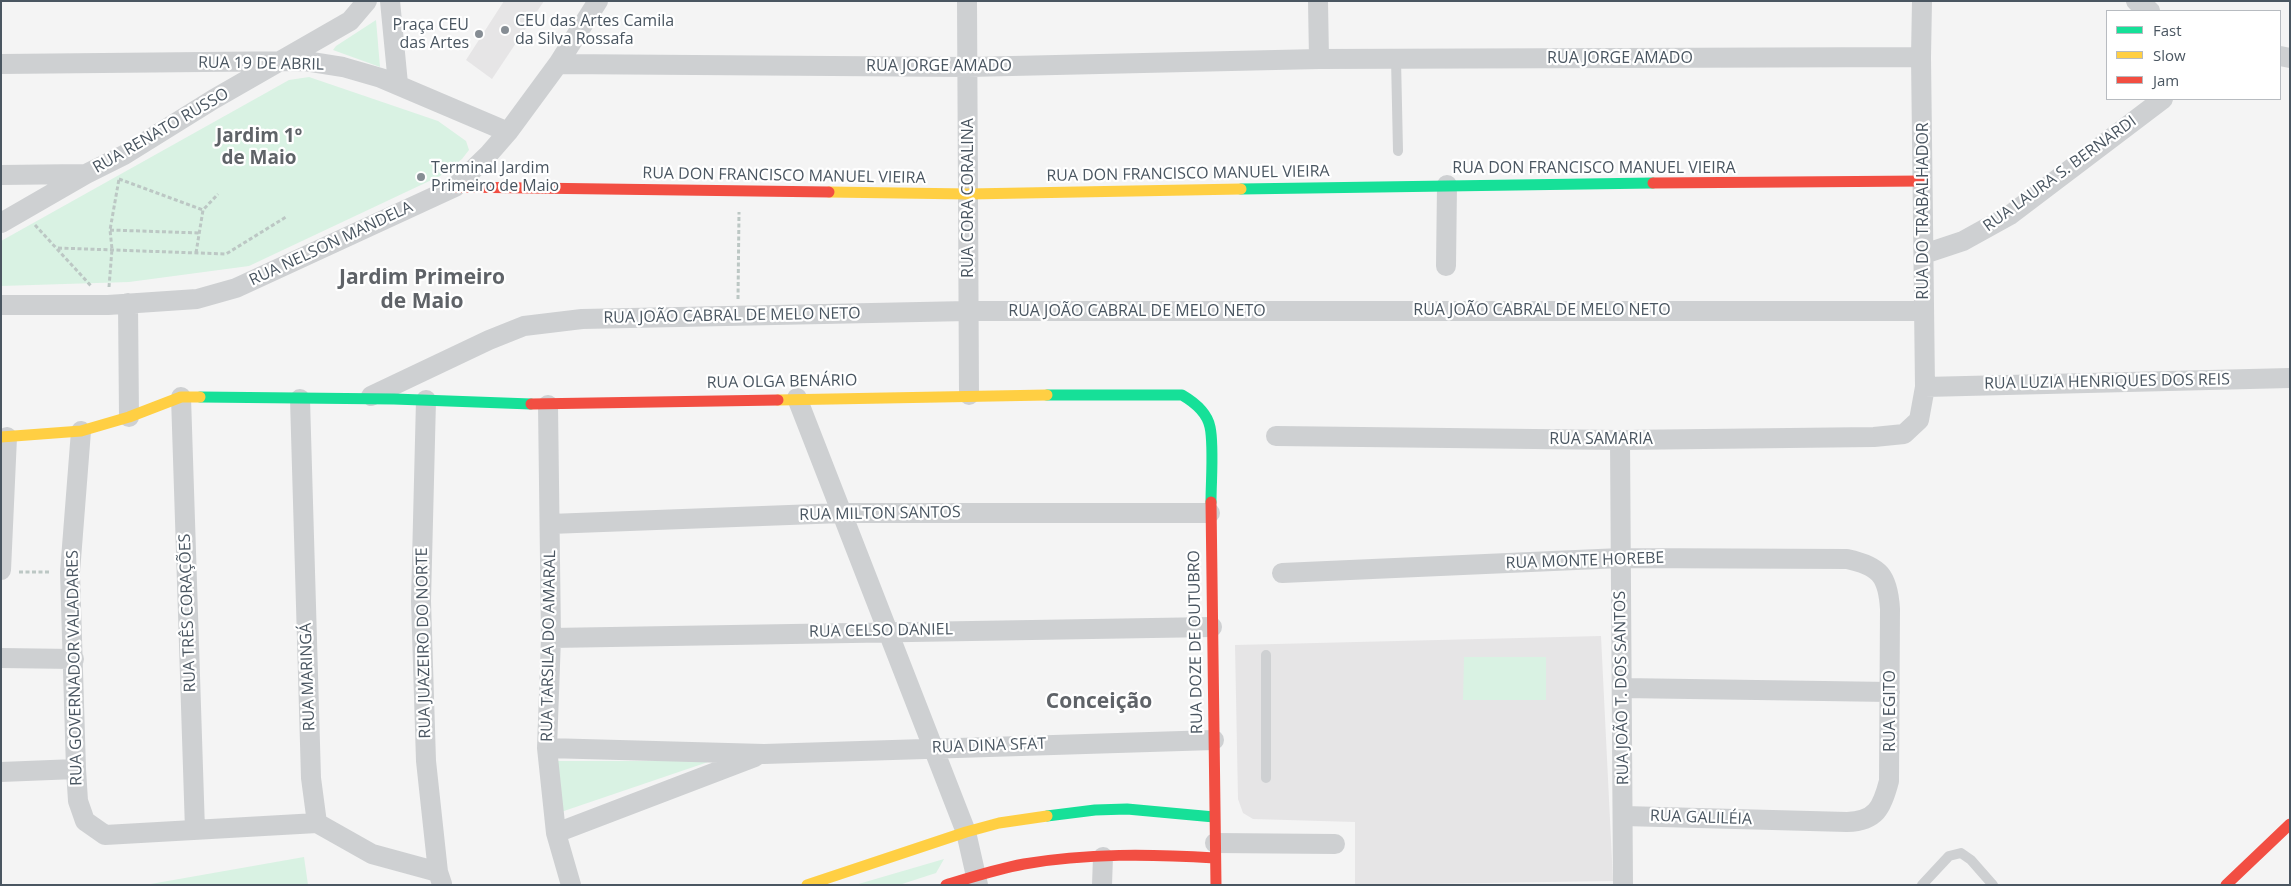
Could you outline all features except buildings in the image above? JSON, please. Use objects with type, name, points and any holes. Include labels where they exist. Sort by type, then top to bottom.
[{"type":"street","name":"RUA RENATO RUSSO","points":[[1,223],[86,174],[124,156],[278,62],[350,21],[367,1]]},
{"type":"street","points":[[390,1],[398,84]]},
{"type":"street","name":"RUA NELSON MANDELA","points":[[1,305],[108,305],[197,299],[236,288],[454,187],[488,155],[508,132],[558,64],[598,1]]},
{"type":"street","name":"RUA CORA CORALINA","points":[[967,1],[969,194],[968,395]]},
{"type":"street","points":[[1318,1],[1319,59]]},
{"type":"street","name":"RUA DO TRABALHADOR","points":[[1919,420],[1925,387],[1922,1]]},
{"type":"street","points":[[2136,1],[2149,10]]},
{"type":"street","name":"RUA JORGE AMADO","points":[[558,64],[968,67],[1319,59],[1921,57]]},
{"type":"street","name":"RUA 19 DE ABRIL","points":[[1,64],[305,61],[343,67],[398,84],[508,132]]},
{"type":"street","name":"RUA LAURA S. BERNARDI","points":[[1924,254],[1963,241],[2010,215],[2163,100]]},
{"type":"street","points":[[1,175],[86,174]]},
{"type":"street","name":"RUA DON FRANCISCO MANUEL VIEIRA","points":[[454,187],[969,194],[1447,185],[1923,181]]},
{"type":"street","points":[[1446,266],[1447,185]]},
{"type":"street","points":[[128,303],[129,417]]},
{"type":"street","name":"RUA JOÃO CABRAL DE MELO NETO","points":[[367,398],[489,340],[524,326],[582,319],[968,312],[1923,310]]},
{"type":"street","name":"RUA LUZIA HENRIQUES DOS REIS","points":[[1925,387],[2290,378]]},
{"type":"street","name":"RUA OLGA BENÁRIO","points":[[181,397],[367,398],[548,406],[968,395],[1182,395],[1196,403]]},
{"type":"street","points":[[6,571],[4,437],[81,431],[129,417],[181,397]]},
{"type":"street","name":"RUA TRÊS CORAÇÕES","points":[[181,397],[195,830]]},
{"type":"street","points":[[797,398],[966,832],[977,880]]},
{"type":"street","name":"RUA MARINGÁ","points":[[300,399],[310,743],[317,823]]},
{"type":"street","name":"RUA JUAZEIRO DO NORTE","points":[[426,400],[421,601],[426,761],[440,878]]},
{"type":"street","name":"RUA DOZE DE OUTUBRO","points":[[1196,403],[1206,415],[1210,427],[1216,885]]},
{"type":"street","name":"RUA TARSILA DO AMARAL","points":[[548,406],[550,638],[547,748],[556,833],[571,885]]},
{"type":"street","name":"RUA SAMARIA","points":[[1276,436],[1620,440],[1874,437],[1904,434],[1919,420]]},
{"type":"street","name":"RUA GOVERNADOR VALADARES","points":[[81,431],[70,572],[78,801],[85,822],[105,835],[195,830]]},
{"type":"street","name":"RUA JOÃO T. DOS SANTOS","points":[[1620,440],[1624,816]]},
{"type":"street","name":"RUA MILTON SANTOS","points":[[550,524],[842,513],[1210,513]]},
{"type":"street","name":"RUA MONTE HOREBE","points":[[1282,573],[1621,558],[1847,559],[1867,563],[1883,576]]},
{"type":"street","name":"RUA EGITO","points":[[1847,822],[1863,821],[1878,811],[1885,797],[1889,781],[1890,609],[1889,590],[1883,576]]},
{"type":"street","name":"RUA CELSO DANIEL","points":[[550,638],[1212,627]]},
{"type":"street","points":[[1,658],[74,659]]},
{"type":"street","points":[[1623,688],[1890,692]]},
{"type":"street","name":"RUA DINA SFAT","points":[[547,748],[764,754],[933,747],[1214,740]]},
{"type":"street","name":"RUA DINA SFAT","points":[[556,833],[764,754]]},
{"type":"street","points":[[1,772],[76,769]]},
{"type":"street","points":[[807,885],[966,832],[999,823],[1095,810],[1157,810],[1214,817]]},
{"type":"street","points":[[1623,885],[1624,816]]},
{"type":"street","name":"RUA GALILÉIA","points":[[1624,816],[1847,822]]},
{"type":"street","points":[[195,830],[317,823],[372,854],[440,878]]},
{"type":"street","points":[[2226,885],[2290,824]]},
{"type":"street","points":[[946,885],[977,880],[1022,864],[1061,859],[1153,856],[1335,844]]},
{"type":"street","points":[[1102,857],[1102,885]]},
{"type":"lane","points":[[1396,59],[1398,151]]},
{"type":"lane","points":[[1266,654],[1266,778]]},
{"type":"lane","points":[[1922,885],[1949,856],[1961,854],[1971,860],[1994,885]]},
{"type":"path","points":[[108,305],[112,249],[110,230],[124,156]]},
{"type":"path","points":[[119,179],[203,210]]},
{"type":"path","points":[[738,315],[740,192]]},
{"type":"path","points":[[196,254],[203,210],[218,194]]},
{"type":"path","points":[[23,212],[58,248],[108,305]]},
{"type":"path","points":[[58,248],[226,254],[286,217]]},
{"type":"path","points":[[110,230],[200,233]]},
{"type":"path","points":[[6,571],[70,572]]},
{"type":"shaded area","name":"CEU das Artes Camila da Silva Rossafa","points":[[504,1],[544,1],[492,79],[466,60]]},
{"type":"shaded area","points":[[1601,636],[1613,881],[1355,885],[1355,822],[1253,819],[1243,813],[1238,799],[1235,645]]},
{"type":"green space","points":[[376,20],[380,67],[333,50],[336,46]]},
{"type":"green space","points":[[309,77],[438,121],[466,141],[469,150],[462,159],[440,176],[249,266],[129,282],[1,286],[1,241],[289,80]]},
{"type":"green space","points":[[1464,657],[1546,657],[1546,700],[1463,700]]},
{"type":"green space","points":[[555,761],[711,761],[561,812]]},
{"type":"green space","points":[[304,857],[308,885],[145,885]]},
{"type":"green space","points":[[944,859],[936,873],[899,885],[855,885]]},
{"type":"traffic: fast","points":[[1241,189],[1653,183]]},
{"type":"traffic: fast","points":[[1047,395],[1182,395],[1187,398],[1203,412],[1210,427],[1212,453],[1211,502]]},
{"type":"traffic: fast","points":[[200,397],[394,399],[531,404]]},
{"type":"traffic: fast","points":[[1047,816],[1095,810],[1127,809],[1214,817]]},
{"type":"traffic: slow","points":[[829,192],[969,194],[1241,189]]},
{"type":"traffic: slow","points":[[778,400],[1047,395]]},
{"type":"traffic: slow","points":[[1,437],[81,431],[129,417],[181,397],[200,397]]},
{"type":"traffic: slow","points":[[807,885],[966,832],[999,823],[1047,816]]},
{"type":"traffic: jam","points":[[1653,183],[1923,181]]},
{"type":"traffic: jam","points":[[455,187],[829,192]]},
{"type":"traffic: jam","points":[[531,404],[778,400]]},
{"type":"traffic: jam","points":[[1211,502],[1216,885]]},
{"type":"traffic: jam","points":[[2226,885],[2290,824]]},
{"type":"traffic: jam","points":[[946,885],[985,873],[1048,860],[1095,856],[1143,855],[1215,858]]},
{"type":"place","name":"CEU das Artes Camila da Silva Rossafa","points":[[505,30]]},
{"type":"place","name":"Praça CEU das Artes","points":[[479,34]]},
{"type":"place","name":"Terminal Jardim Primeiro de Maio","points":[[421,177]]},
{"type":"district","name":"Jardim 1º de Maio","points":[[259,148]]},
{"type":"district","name":"Jardim Primeiro de Maio","points":[[422,290]]},
{"type":"district","name":"Conceição","points":[[1099,702]]}]
